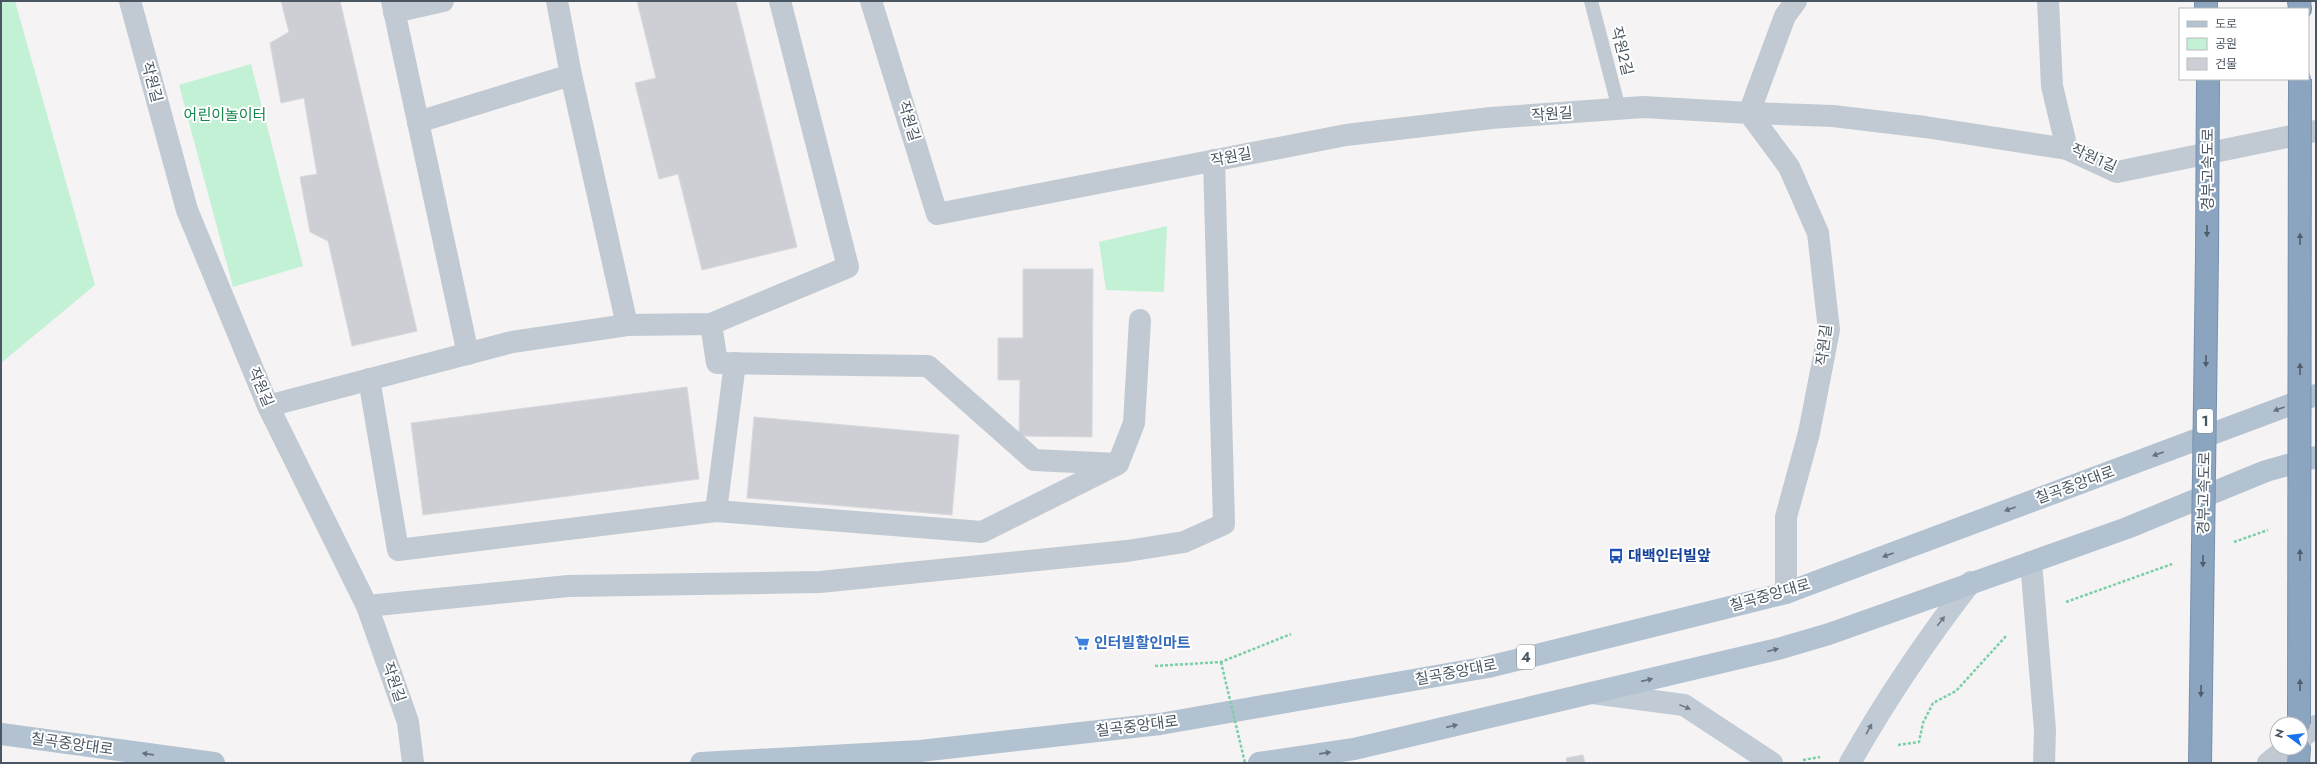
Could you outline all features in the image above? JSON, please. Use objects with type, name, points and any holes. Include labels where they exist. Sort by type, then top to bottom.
[{"type":"highway","name":"경부고속도로","points":[[2200,763],[2208,256],[2208,80]]},
{"type":"highway","points":[[2299,716],[2300,80]]},
{"type":"main road","name":"칠곡중앙대로","points":[[701,763],[920,751],[1160,724],[1488,667],[1786,593],[2316,395]]},
{"type":"main road","points":[[1259,763],[1354,749],[1778,649],[1829,634],[1971,582],[2127,528],[2266,471],[2316,457]]},
{"type":"main road","name":"칠곡중앙대로","points":[[1,734],[214,763]]},
{"type":"street","name":"작원길","points":[[130,1],[187,210],[268,406],[367,606],[408,722],[413,763]]},
{"type":"street","points":[[443,1],[393,7],[468,354]]},
{"type":"street","points":[[557,1],[571,75],[627,325]]},
{"type":"street","points":[[268,406],[512,342],[627,325],[711,324],[848,267],[780,1]]},
{"type":"street","name":"작원길","points":[[871,1],[938,214],[1346,135],[1491,118],[1643,107],[1749,113],[1789,167],[1818,233],[1829,330],[1809,433],[1786,517],[1786,593]]},
{"type":"street","points":[[1796,1],[1785,16],[1749,113],[1833,116],[2067,149]]},
{"type":"street","name":"작원1길","points":[[2048,1],[2052,86],[2067,149],[2117,172],[2316,131]]},
{"type":"street","points":[[418,122],[571,75]]},
{"type":"street","points":[[367,606],[568,586],[820,582],[1127,551],[1184,542],[1224,524],[1214,160]]},
{"type":"street","points":[[369,379],[398,550],[716,511],[982,532],[1118,464],[1134,423],[1140,320]]},
{"type":"street","points":[[711,324],[717,363],[928,366],[1034,460],[1118,464]]},
{"type":"street","points":[[716,511],[735,363]]},
{"type":"street","points":[[2031,562],[2045,730],[2044,763]]},
{"type":"street","points":[[1850,763],[1879,712],[1929,636],[1971,582]]},
{"type":"street","points":[[1591,693],[1684,705],[1772,763]]},
{"type":"street","points":[[2268,763],[2277,756]]},
{"type":"lane","name":"작원2길","points":[[1591,1],[1620,109]]},
{"type":"path","points":[[1155,666],[1221,662],[1292,634]]},
{"type":"path","points":[[1221,662],[1246,763]]},
{"type":"green space","points":[[1,1],[15,1],[95,285],[1,363]]},
{"type":"green space","name":"어린이놀이터","points":[[251,64],[303,266],[233,287],[179,85]]},
{"type":"green space","points":[[1167,226],[1164,292],[1106,290],[1099,242]]},
{"type":"building","points":[[281,1],[340,1],[417,331],[352,346],[328,241],[310,232],[300,177],[317,174],[304,98],[281,103],[270,43],[289,32]]},
{"type":"building","points":[[637,1],[736,1],[797,247],[702,270],[678,174],[659,179],[635,83],[656,78]]},
{"type":"building","points":[[1023,269],[1093,269],[1092,437],[1019,436],[1020,380],[998,380],[998,338],[1023,338]]},
{"type":"building","points":[[687,387],[699,479],[423,515],[411,423]]},
{"type":"building","points":[[754,417],[959,435],[952,515],[747,498]]},
{"type":"building","points":[[1583,755],[1585,763],[1567,763],[1566,758]]},
{"type":"place","name":"대백인터빌앞","points":[[1616,556]]},
{"type":"place","name":"인터빌할인마트","points":[[1082,643]]}]
